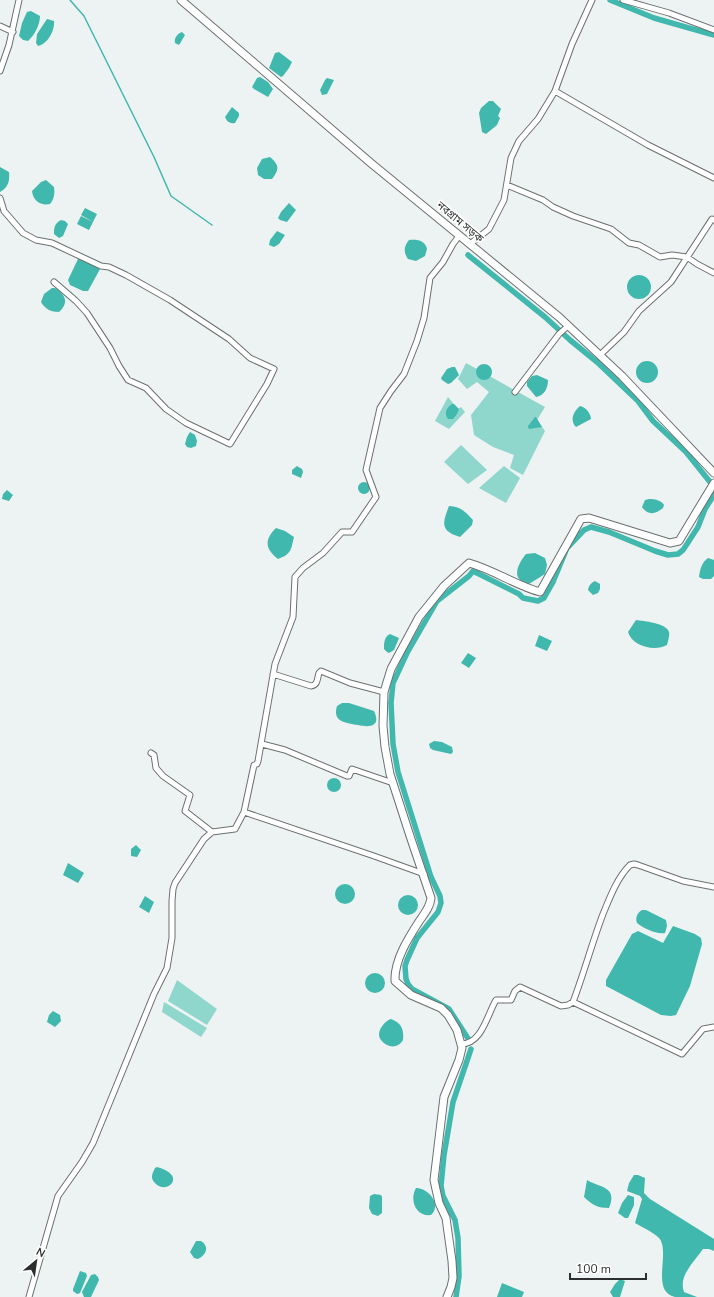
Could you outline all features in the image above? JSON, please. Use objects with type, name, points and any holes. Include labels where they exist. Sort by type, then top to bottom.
[{"type":"street","points":[[0,71],[13,32],[19,0]]},
{"type":"street","name":"নবগ্রাম সড়ক","points":[[181,0],[366,159],[470,244],[566,328],[600,355],[622,376],[714,473]]},
{"type":"street","points":[[470,244],[489,229],[504,200],[512,158],[519,141],[538,119],[555,91],[572,44],[592,0]]},
{"type":"street","points":[[623,0],[669,13],[714,30]]},
{"type":"street","points":[[0,26],[13,32]]},
{"type":"street","points":[[555,91],[648,145],[714,178]]},
{"type":"street","points":[[507,184],[543,200],[553,207],[610,229],[629,243],[639,245],[660,257],[672,255],[687,257],[714,273]]},
{"type":"street","points":[[0,198],[4,212],[23,233],[36,240],[52,243],[101,266],[109,267],[126,275],[170,300],[230,339],[250,358],[274,369],[267,384],[230,444],[186,423],[166,409],[146,388],[128,380],[110,348],[87,313],[76,301],[54,282]]},
{"type":"street","points":[[600,355],[624,332],[639,311],[671,282],[712,219],[714,220]]},
{"type":"street","points":[[29,1297],[58,1196],[78,1168],[93,1143],[154,994],[167,968],[172,938],[173,889],[197,849],[212,832],[235,829],[244,812],[254,766],[257,764],[262,744],[275,664],[293,617],[295,577],[303,568],[323,553],[342,532],[352,532],[376,497],[366,470],[380,408],[404,374],[417,341],[424,318],[430,278],[443,262],[459,236]]},
{"type":"street","points":[[515,392],[559,334],[566,328]]},
{"type":"street","points":[[447,1297],[453,1278],[452,1261],[446,1218],[438,1198],[434,1180],[444,1097],[459,1060],[462,1048],[457,1030],[448,1015],[437,1006],[411,995],[395,981],[400,956],[432,898],[390,774],[385,747],[384,692],[391,669],[419,617],[444,586],[469,563],[481,566],[525,588],[540,592],[581,519],[589,518],[670,543],[679,541],[714,483]]},
{"type":"street","points":[[273,674],[311,686],[317,683],[320,671],[350,683],[384,692]]},
{"type":"street","points":[[262,744],[285,750],[347,776],[349,776],[352,769],[393,783]]},
{"type":"street","points":[[151,753],[154,755],[156,768],[163,776],[190,795],[185,811],[212,832]]},
{"type":"street","points":[[244,812],[424,874]]},
{"type":"street","points":[[461,1044],[470,1043],[476,1038],[496,1000],[509,1001],[520,987],[561,1006],[568,1005],[573,1002],[591,946],[609,899],[615,886],[630,865],[638,865],[683,881],[714,887]]},
{"type":"street","points":[[573,1002],[682,1054],[703,1029],[714,1027]]},
{"type":"shaded area","points":[[31,11],[40,16],[40,19],[36,30],[28,41],[23,40],[19,36],[22,23],[27,12]]},
{"type":"shaded area","points":[[47,19],[54,21],[53,28],[48,40],[42,45],[38,46],[36,43],[37,34]]},
{"type":"shaded area","points":[[182,32],[185,35],[179,45],[175,43],[175,38]]},
{"type":"shaded area","points":[[279,52],[292,62],[281,77],[269,68],[275,53]]},
{"type":"shaded area","points":[[260,77],[268,82],[273,89],[268,97],[252,87],[257,78]]},
{"type":"shaded area","points":[[327,78],[334,80],[327,94],[322,95],[320,90]]},
{"type":"shaded area","points":[[489,101],[493,101],[501,109],[498,116],[500,118],[497,125],[486,134],[482,132],[479,113],[481,108]]},
{"type":"shaded area","points":[[232,107],[239,113],[235,123],[229,122],[225,117]]},
{"type":"shaded area","points":[[270,157],[277,165],[277,170],[272,179],[264,179],[258,175],[257,168],[262,159]]},
{"type":"shaded area","points":[[0,167],[9,172],[9,181],[7,186],[0,192]]},
{"type":"shaded area","points":[[46,180],[54,187],[53,198],[50,204],[38,202],[34,198],[32,191],[41,182]]},
{"type":"shaded area","points":[[289,203],[296,210],[287,222],[280,220],[278,218],[281,212]]},
{"type":"shaded area","points":[[85,208],[97,214],[93,222],[81,215]]},
{"type":"shaded area","points":[[81,216],[93,222],[89,230],[77,224]]},
{"type":"shaded area","points":[[61,220],[68,224],[63,236],[59,238],[54,234],[54,229],[56,224]]},
{"type":"shaded area","points":[[277,231],[285,235],[279,244],[274,247],[269,245],[270,240]]},
{"type":"shaded area","points":[[409,240],[418,240],[423,242],[427,249],[425,256],[416,261],[408,259],[405,254],[405,249]]},
{"type":"shaded area","points":[[78,259],[90,262],[100,269],[88,291],[83,291],[70,285],[68,280]]},
{"type":"shaded area","points":[[639,275],[644,276],[650,282],[650,292],[644,298],[639,299],[634,298],[628,292],[627,287],[628,282],[634,276]]},
{"type":"shaded area","points":[[52,288],[55,288],[62,293],[65,299],[64,305],[59,312],[48,310],[41,302],[44,294]]},
{"type":"shaded area","points":[[643,361],[651,361],[658,368],[658,376],[651,383],[643,383],[636,376],[636,368]]},
{"type":"shaded area","points":[[466,363],[545,407],[537,420],[545,431],[523,475],[510,468],[514,455],[493,447],[474,435],[471,415],[489,392],[477,382],[467,389],[458,379]]},
{"type":"shaded area","points":[[481,364],[487,364],[492,369],[490,378],[487,380],[481,380],[476,375],[476,369]]},
{"type":"shaded area","points":[[455,367],[459,375],[448,384],[441,378],[447,369]]},
{"type":"shaded area","points":[[537,375],[548,380],[545,391],[536,397],[527,386],[527,382],[532,376]]},
{"type":"shaded area","points":[[448,397],[458,409],[461,407],[465,412],[449,429],[435,421]]},
{"type":"shaded area","points":[[452,404],[459,409],[453,419],[448,419],[446,411]]},
{"type":"shaded area","points":[[580,406],[588,411],[591,419],[576,427],[573,421],[573,416]]},
{"type":"shaded area","points":[[535,417],[542,427],[529,429],[528,426]]},
{"type":"shaded area","points":[[190,432],[195,435],[197,441],[196,446],[191,448],[187,447],[185,444]]},
{"type":"shaded area","points":[[461,445],[487,470],[468,484],[444,462]]},
{"type":"shaded area","points":[[297,466],[302,469],[303,472],[301,478],[292,474],[292,470]]},
{"type":"shaded area","points":[[504,466],[520,478],[506,503],[479,488]]},
{"type":"shaded area","points":[[366,482],[369,483],[369,493],[362,494],[359,493],[358,486],[359,483]]},
{"type":"shaded area","points":[[7,490],[13,495],[9,501],[2,499],[3,494]]},
{"type":"shaded area","points":[[649,499],[660,501],[664,505],[663,508],[655,513],[647,512],[642,507],[645,500]]},
{"type":"shaded area","points":[[449,506],[460,508],[473,520],[472,525],[460,537],[449,532],[444,525]]},
{"type":"shaded area","points":[[276,528],[285,531],[294,537],[290,551],[278,559],[268,548],[269,536]]},
{"type":"shaded area","points":[[535,553],[545,558],[547,565],[545,574],[528,584],[519,579],[517,572],[521,560],[526,554]]},
{"type":"shaded area","points":[[708,558],[714,560],[714,576],[711,579],[703,579],[699,577],[700,571]]},
{"type":"shaded area","points":[[595,581],[600,584],[600,589],[598,593],[593,595],[588,590],[590,584]]},
{"type":"shaded area","points":[[636,620],[664,626],[669,632],[667,645],[650,648],[634,641],[628,632]]},
{"type":"shaded area","points":[[390,634],[399,638],[394,650],[389,653],[384,649],[384,645],[385,638]]},
{"type":"shaded area","points":[[539,635],[552,641],[547,651],[535,646]]},
{"type":"shaded area","points":[[468,653],[476,658],[469,668],[461,663]]},
{"type":"shaded area","points":[[342,703],[349,703],[374,711],[376,720],[374,725],[363,726],[338,719],[336,715],[337,706]]},
{"type":"shaded area","points":[[434,741],[442,742],[452,747],[453,752],[451,754],[433,750],[430,748],[429,744]]},
{"type":"shaded area","points":[[334,778],[339,780],[341,785],[339,790],[334,792],[329,790],[327,785],[329,780]]},
{"type":"shaded area","points":[[136,845],[141,850],[137,857],[131,856],[131,849]]},
{"type":"shaded area","points":[[68,863],[84,873],[78,883],[63,875]]},
{"type":"shaded area","points":[[345,884],[352,887],[355,894],[352,901],[345,904],[338,901],[335,894],[338,887]]},
{"type":"shaded area","points":[[408,895],[415,898],[418,905],[415,912],[408,915],[401,912],[398,905],[401,898]]},
{"type":"shaded area","points":[[145,896],[154,902],[149,913],[139,907]]},
{"type":"shaded area","points":[[642,910],[646,910],[666,920],[667,926],[665,933],[650,931],[637,923],[637,916]]},
{"type":"shaded area","points":[[673,926],[695,934],[701,938],[702,944],[690,986],[676,1015],[671,1016],[661,1015],[606,986],[606,980],[632,934],[638,931],[663,943]]},
{"type":"shaded area","points":[[375,973],[382,976],[385,983],[382,990],[375,993],[368,990],[365,983],[368,976]]},
{"type":"shaded area","points":[[177,980],[217,1009],[207,1025],[168,1001]]},
{"type":"shaded area","points":[[164,1002],[207,1028],[201,1037],[162,1012]]},
{"type":"shaded area","points":[[53,1011],[60,1015],[61,1021],[55,1027],[47,1022],[49,1015]]},
{"type":"shaded area","points":[[391,1019],[402,1027],[403,1033],[403,1040],[395,1046],[386,1045],[379,1037],[381,1028],[388,1020]]},
{"type":"shaded area","points":[[157,1167],[171,1175],[173,1179],[169,1186],[160,1186],[153,1181],[152,1174]]},
{"type":"shaded area","points":[[634,1175],[645,1178],[644,1193],[650,1199],[714,1239],[714,1251],[703,1249],[688,1269],[683,1280],[684,1292],[697,1297],[675,1297],[668,1293],[664,1287],[662,1279],[662,1244],[657,1236],[635,1223],[642,1199],[640,1196],[627,1191],[629,1183]]},
{"type":"shaded area","points":[[587,1180],[609,1192],[611,1195],[611,1201],[609,1208],[595,1206],[584,1197]]},
{"type":"shaded area","points":[[416,1188],[425,1191],[435,1202],[434,1211],[431,1215],[421,1213],[415,1207],[413,1198]]},
{"type":"shaded area","points":[[374,1194],[381,1195],[382,1197],[382,1213],[378,1216],[372,1214],[369,1208],[370,1196]]},
{"type":"shaded area","points":[[628,1195],[634,1197],[634,1205],[628,1218],[625,1218],[618,1213],[622,1203]]},
{"type":"shaded area","points":[[196,1241],[201,1241],[204,1243],[206,1248],[205,1253],[198,1259],[194,1258],[190,1252]]},
{"type":"shaded area","points":[[80,1271],[86,1273],[87,1276],[80,1293],[77,1294],[73,1291],[73,1289]]},
{"type":"shaded area","points":[[95,1274],[99,1280],[91,1297],[84,1297],[82,1292],[91,1275]]},
{"type":"shaded area","points":[[620,1279],[625,1281],[620,1297],[613,1297],[610,1292]]},
{"type":"shaded area","points":[[502,1283],[524,1292],[522,1297],[497,1297]]},
{"type":"waterway","points":[[70,0],[84,16],[154,157],[171,196],[212,225]]},
{"type":"waterway","points":[[610,0],[654,18],[714,35]]},
{"type":"waterway","points":[[468,255],[545,317],[597,362],[638,401],[653,421],[686,452],[714,487]]},
{"type":"waterway","points":[[469,1040],[449,1009],[412,989],[406,979],[405,966],[417,938],[438,912],[441,903],[440,896],[431,877],[398,772],[393,744],[391,703],[393,683],[407,653],[437,601],[469,576],[473,571],[519,594],[523,598],[538,601],[544,598],[553,582],[567,548],[584,530],[591,527],[609,532],[655,551],[668,555],[678,554],[683,550],[698,527],[705,509],[714,495]]},
{"type":"waterway","points":[[456,1297],[459,1276],[458,1238],[455,1220],[443,1196],[441,1186],[444,1155],[453,1102],[471,1049]]}]
